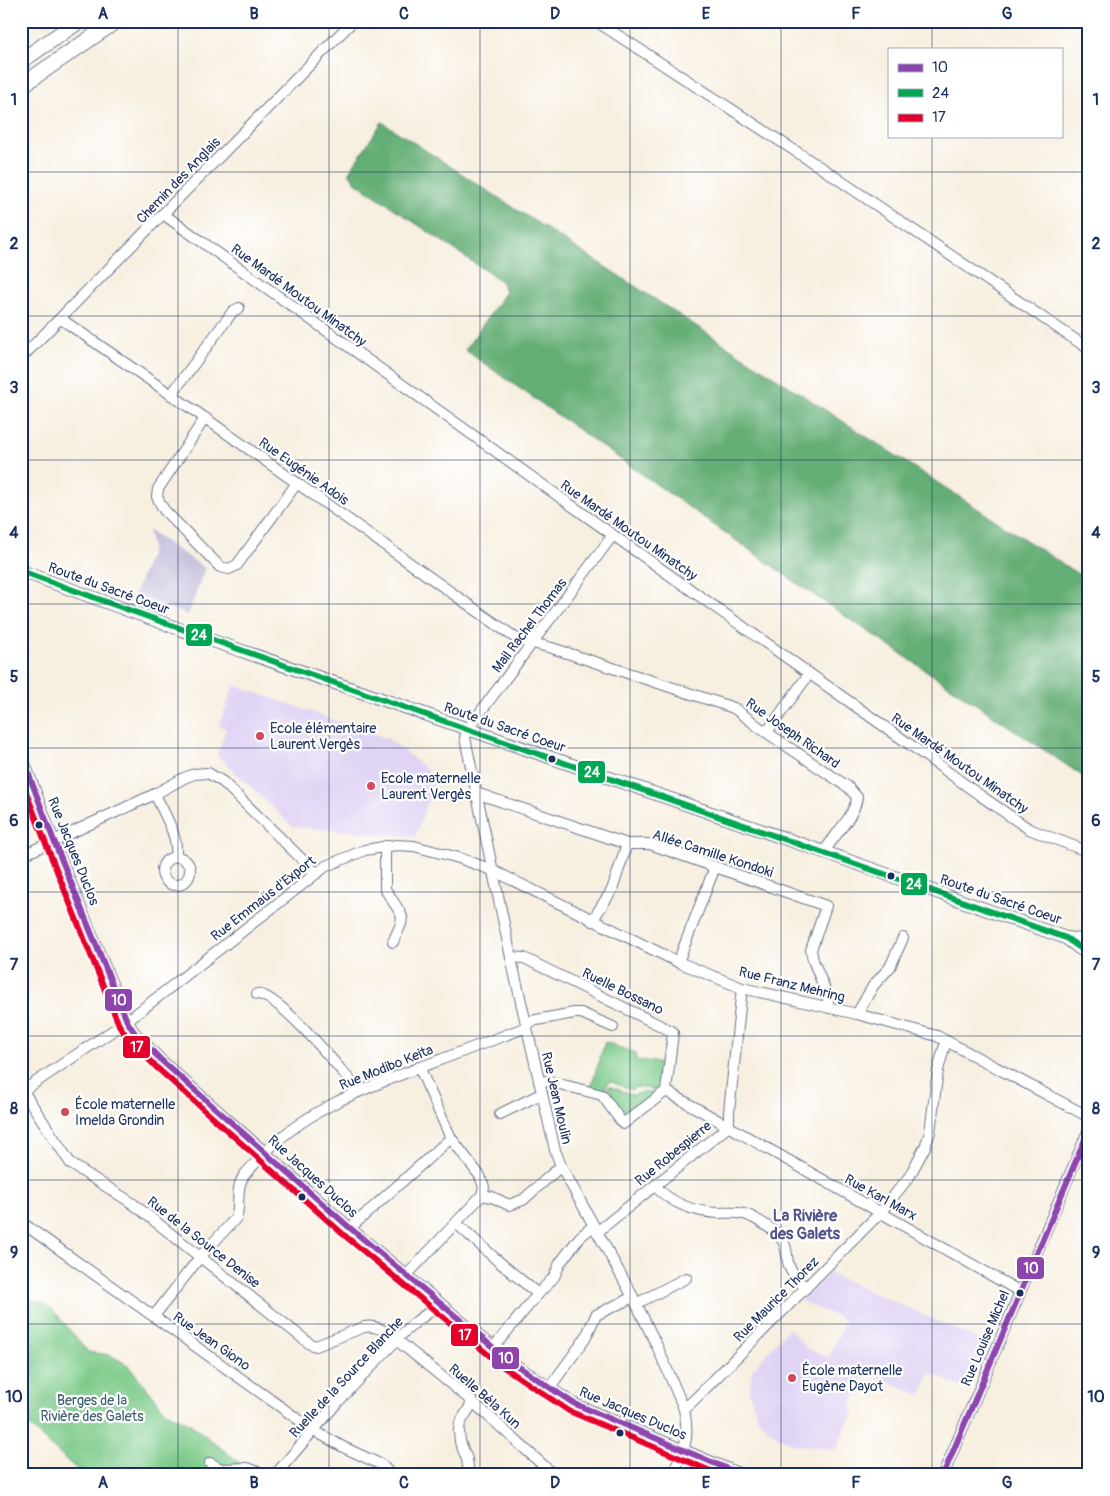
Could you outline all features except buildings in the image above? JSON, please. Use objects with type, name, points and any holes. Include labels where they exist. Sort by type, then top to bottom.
[{"type":"highway","points":[[21,61],[79,21]]},
{"type":"highway","points":[[21,86],[116,21]]},
{"type":"main road","name":"Route du Sacré Coeur","points":[[21,571],[193,634],[824,852],[1066,938],[1089,941]]},
{"type":"main road","name":"Route du Sacré Coeur","points":[[1066,938],[1089,954]]},
{"type":"street","name":"Chemin des Anglais","points":[[21,358],[354,21]]},
{"type":"street","points":[[596,21],[829,173],[1089,349]]},
{"type":"street","name":"Rue Mardé Moutou Minatchy","points":[[163,214],[613,536],[1029,829],[1089,852]]},
{"type":"street","points":[[171,395],[233,310],[239,308]]},
{"type":"street","name":"Rue Eugénie Adois","points":[[61,318],[517,640],[532,644]]},
{"type":"street","points":[[205,418],[158,489],[157,497],[164,510],[220,568],[234,568],[242,561],[296,483]]},
{"type":"street","name":"Mail Rachel Thomas","points":[[468,730],[613,536]]},
{"type":"street","name":"Rue Joseph Richard","points":[[532,644],[552,648],[734,708],[848,787],[857,797],[856,803],[852,812],[824,852]]},
{"type":"street","points":[[767,732],[809,674]]},
{"type":"street","name":"Rue Jean Moulin","points":[[468,730],[465,738],[476,793],[550,1132],[562,1166],[635,1301],[684,1409],[686,1429],[684,1450]]},
{"type":"street","name":"Rue Jacques Duclos","points":[[21,753],[54,841],[127,1021],[134,1032],[162,1061],[350,1228],[507,1359],[573,1403],[743,1475]]},
{"type":"street","points":[[21,856],[155,794],[184,778],[194,774],[208,773],[223,782],[316,873]]},
{"type":"street","name":"Allée Camille Kondoki","points":[[476,793],[627,844],[650,844],[826,906],[811,950],[827,995],[829,1008]]},
{"type":"street","points":[[155,794],[175,838],[177,852],[175,856]]},
{"type":"street","points":[[592,920],[612,890],[627,844]]},
{"type":"street","points":[[385,846],[385,889],[402,917],[393,942]]},
{"type":"street","name":"Rue Emmaüs d'Export","points":[[22,1090],[127,1021],[326,866],[365,850],[385,846],[414,846],[459,858],[492,870]]},
{"type":"street","points":[[678,962],[715,867]]},
{"type":"street","name":"Rue Franz Mehring","points":[[492,870],[678,962],[742,988],[857,1014],[937,1036],[1089,1117]]},
{"type":"street","points":[[857,1014],[873,986],[890,967],[903,938]]},
{"type":"street","name":"Ruelle Bossano","points":[[511,957],[524,958],[673,1032],[666,1091]]},
{"type":"street","name":"Rue Robespierre","points":[[493,1348],[554,1277],[560,1263],[580,1236],[595,1229],[655,1186],[729,1126],[742,988]]},
{"type":"street","points":[[257,994],[263,994],[272,1000],[312,1037],[358,1092]]},
{"type":"street","name":"Rue Modibo Keita","points":[[154,1316],[200,1257],[236,1218],[239,1186],[243,1176],[265,1152],[292,1128],[358,1092],[526,1025],[581,1013],[613,1027]]},
{"type":"street","name":"Rue Maurice Thorez","points":[[684,1409],[880,1213],[909,1177],[925,1147],[931,1123],[938,1070],[946,1041]]},
{"type":"street","points":[[406,1276],[482,1195],[484,1187],[480,1176],[451,1138],[419,1067]]},
{"type":"street","points":[[539,1082],[548,1081],[602,1095],[623,1124],[666,1091]]},
{"type":"street","name":"Rue de la Source Denise","points":[[22,1090],[71,1164],[128,1199],[310,1344],[316,1346],[371,1326],[378,1327],[397,1340]]},
{"type":"street","name":"Rue Karl Marx","points":[[666,1091],[1019,1291]]},
{"type":"street","points":[[500,1114],[541,1094]]},
{"type":"street","name":"Rue Louise Michel","points":[[943,1475],[1019,1291],[1089,1129]]},
{"type":"street","points":[[350,1228],[451,1138]]},
{"type":"street","points":[[482,1195],[492,1197],[509,1205],[523,1200],[562,1166]]},
{"type":"street","points":[[655,1186],[670,1200],[687,1207],[714,1212],[746,1214],[752,1217],[780,1236],[785,1245],[789,1266],[806,1288]]},
{"type":"street","name":"Rue Jean Giono","points":[[21,1222],[313,1430],[343,1447],[382,1465],[391,1475]]},
{"type":"street","points":[[456,1223],[538,1294]]},
{"type":"street","points":[[550,1388],[585,1339],[596,1315],[635,1301],[686,1278]]},
{"type":"street","name":"Ruelle de la Source Blanche","points":[[275,1475],[313,1430],[397,1340],[418,1320],[441,1304]]},
{"type":"street","name":"Ruelle Béla Kun","points":[[397,1340],[473,1402],[554,1475]]},
{"type":"street","points":[[469,1475],[467,1459],[460,1442],[459,1431],[460,1423],[473,1402]]},
{"type":"street","points":[[672,1475],[684,1450]]},
{"type":"street","points":[[210,1463],[221,1469],[248,1468],[265,1475]]},
{"type":"shaded area","points":[[148,530],[205,568],[188,615],[134,595],[152,549]]},
{"type":"shaded area","points":[[234,685],[389,739],[436,777],[415,837],[293,827],[217,755],[226,729],[219,725]]},
{"type":"shaded area","points":[[829,1273],[987,1343],[968,1390],[930,1373],[921,1395],[864,1372],[851,1405],[855,1408],[836,1450],[793,1444],[772,1433],[758,1418],[749,1392],[752,1370],[789,1328],[806,1348],[829,1357],[845,1320],[800,1301]]},
{"type":"green space","points":[[382,122],[1089,581],[1089,778],[1084,777],[808,591],[465,350],[505,293],[502,282],[355,182],[349,172]]},
{"type":"green space","points":[[605,1042],[636,1053],[636,1060],[664,1063],[660,1090],[636,1087],[632,1090],[609,1081],[604,1091],[591,1087]]},
{"type":"green space","points":[[609,1086],[633,1095],[643,1092],[662,1094],[634,1114],[619,1116],[605,1096]]},
{"type":"green space","name":"Berges de la Rivière des Galets","points":[[21,1299],[42,1302],[54,1311],[88,1352],[110,1355],[128,1365],[166,1412],[189,1423],[239,1462],[240,1475],[85,1475],[81,1473],[21,1419]]},
{"type":"transit line","name":"24","points":[[21,571],[1066,938],[1089,954]]},
{"type":"transit line","name":"10","points":[[21,754],[127,1021],[134,1032],[162,1061],[350,1228],[507,1359],[573,1403],[742,1475]]},
{"type":"transit line","name":"17","points":[[21,779],[119,1025],[127,1037],[156,1067],[344,1235],[502,1366],[569,1411],[720,1475]]},
{"type":"transit line","name":"10","points":[[943,1475],[1089,1130]]},
{"type":"place","name":"Ecole élémentaire Laurent Vergès","points":[[260,736]]},
{"type":"place","name":"Ecole maternelle Laurent Vergès","points":[[371,786]]},
{"type":"place","name":"École maternelle Imelda Grondin","points":[[65,1112]]},
{"type":"place","name":"École maternelle Eugène Dayot","points":[[792,1378]]},
{"type":"district","name":"La Rivière des Galets","points":[[805,1224]]}]
